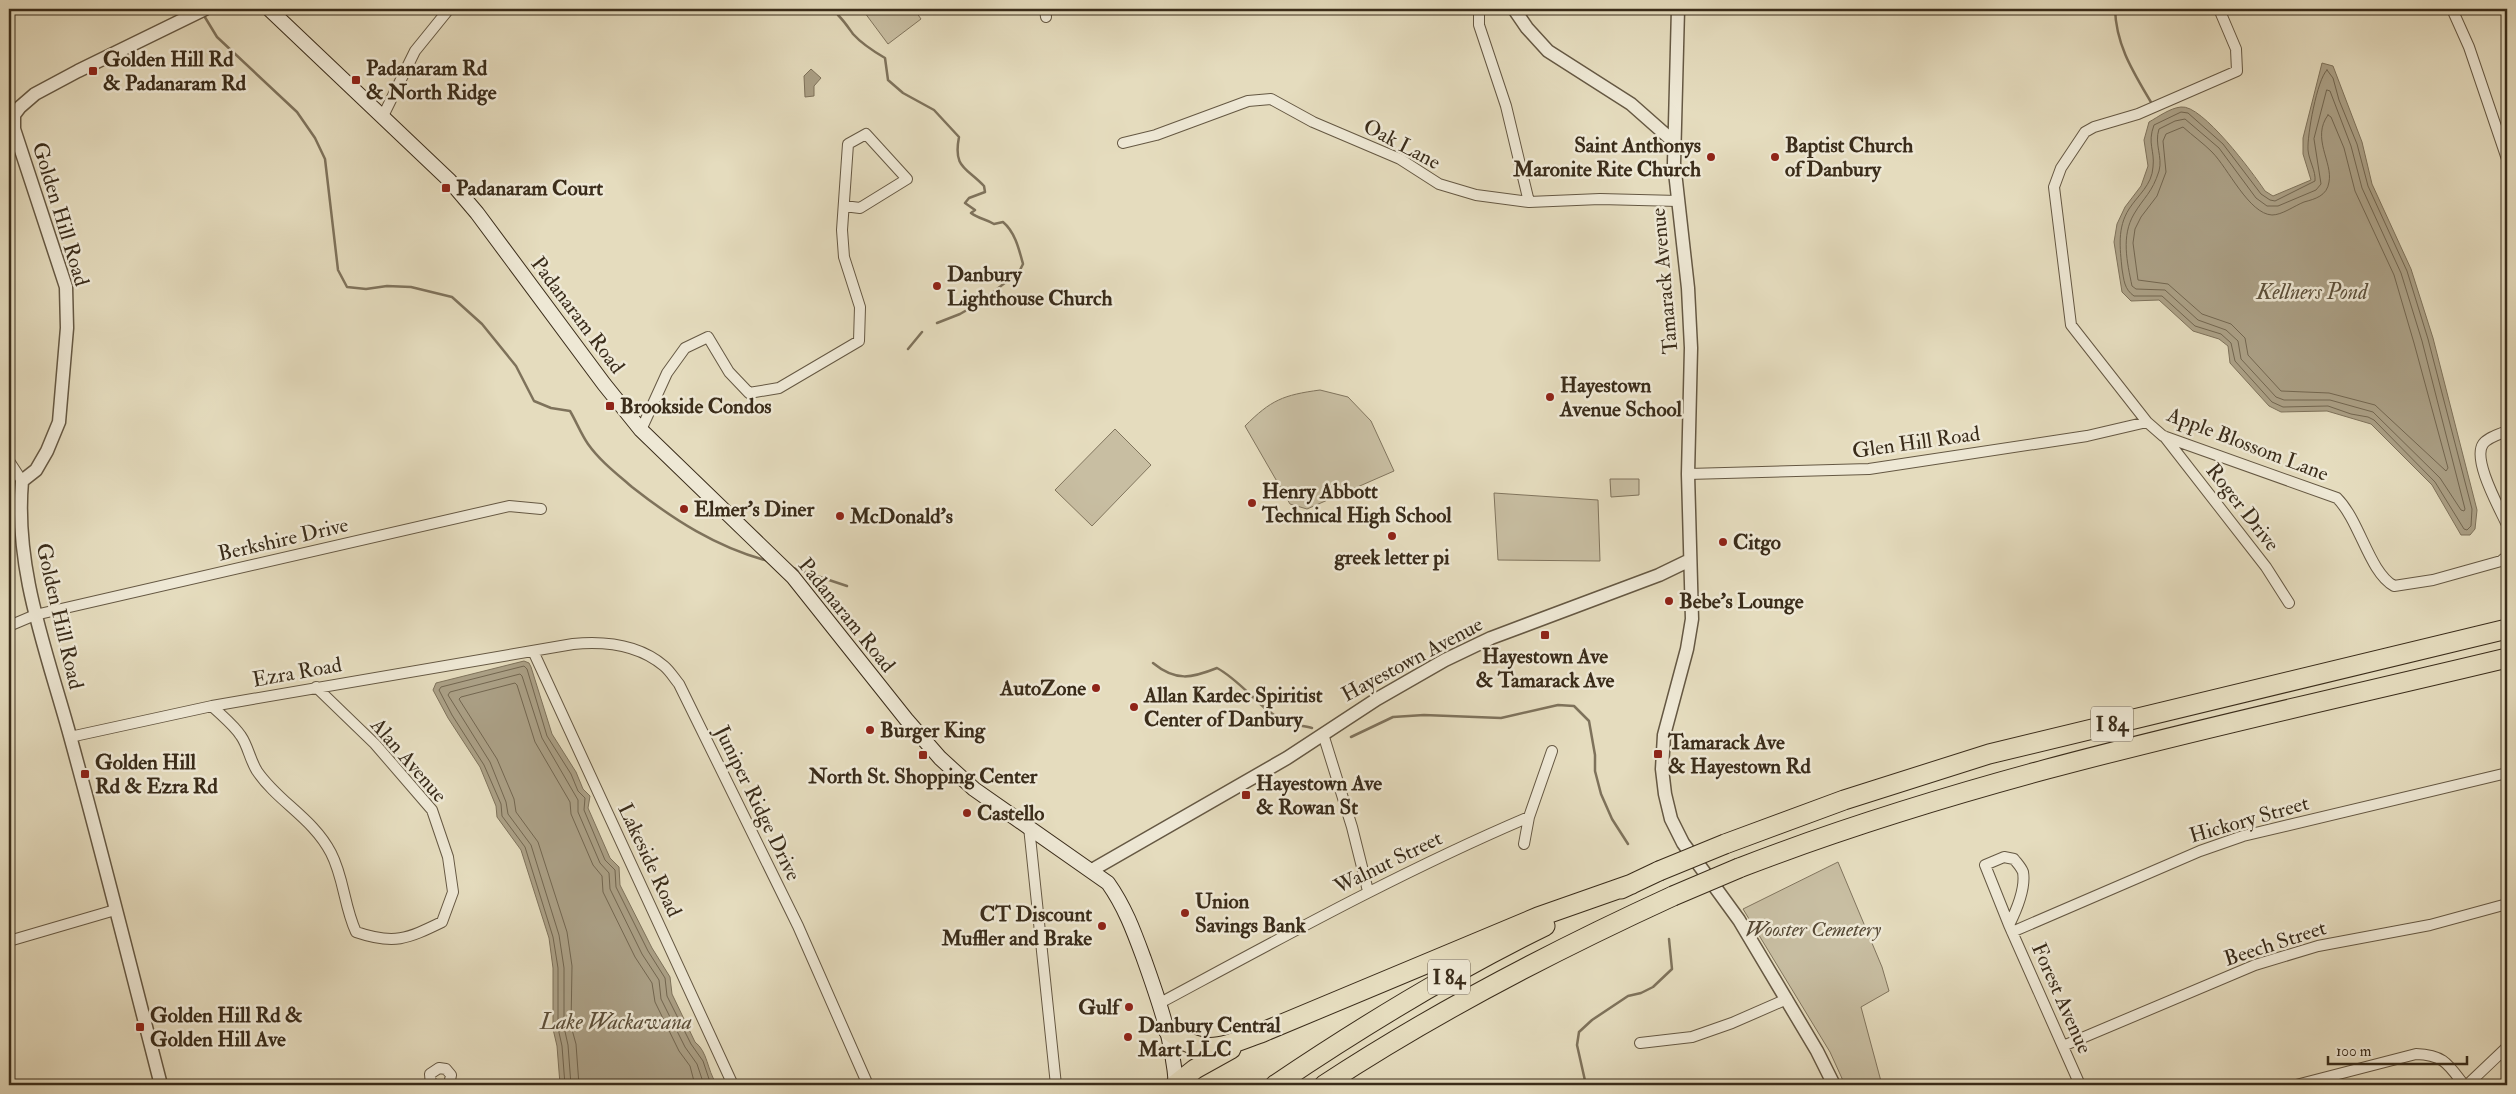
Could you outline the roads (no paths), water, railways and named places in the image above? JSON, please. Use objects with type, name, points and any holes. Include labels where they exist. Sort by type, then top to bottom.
[{"type":"highway","name":"I 84","points":[[1275,1085],[1362,1028],[1528,934],[1659,871],[1724,844],[1844,800],[1989,754],[2507,629]]},
{"type":"highway","name":"I 84","points":[[1324,1085],[1412,1031],[1542,959],[1673,896],[1739,868],[1898,811],[1995,782],[2507,658]]},
{"type":"highway","points":[[1168,1030],[1185,1043],[1201,1048],[1225,1045],[1263,1032],[1538,917],[1632,884]]},
{"type":"highway","points":[[1349,1085],[1389,1056],[1542,959]]},
{"type":"highway","points":[[1176,1085],[1195,1069],[1263,1032]]},
{"type":"main road","name":"Padanaram Road","points":[[269,9],[449,180],[477,213],[599,377],[641,430],[788,572],[940,758],[974,789],[1108,883],[1122,902],[1160,1003],[1168,1030],[1176,1085]]},
{"type":"street","name":"Golden Hill Road","points":[[161,1085],[70,737],[34,615],[21,542],[19,510],[22,481],[36,470],[47,451],[59,422],[67,328],[66,287],[11,115],[35,94],[205,9]]},
{"type":"street","points":[[383,116],[414,51],[449,9]]},
{"type":"street","points":[[1479,9],[1479,25],[1506,106],[1529,202]]},
{"type":"street","points":[[1514,9],[1548,51],[1631,104],[1674,142]]},
{"type":"street","name":"Tamarack Avenue","points":[[1678,9],[1674,142],[1678,201],[1688,288],[1691,348],[1688,474],[1691,626],[1664,735],[1662,769],[1665,794],[1671,818],[1683,843],[1739,920],[1787,999],[1834,1085]]},
{"type":"street","name":"Apple Blossom Lane","points":[[2220,9],[2236,49],[2236,71],[2138,114],[2094,127],[2085,132],[2061,168],[2054,187],[2071,324],[2147,422],[2164,436],[2337,498],[2347,508],[2382,576],[2394,586],[2433,580],[2501,561],[2507,556]]},
{"type":"street","points":[[2452,9],[2469,47],[2507,159]]},
{"type":"street","name":"Oak Lane","points":[[1124,143],[1156,134],[1248,101],[1271,99],[1313,122],[1400,159],[1439,184],[1484,196],[1529,202],[1600,199],[1678,201]]},
{"type":"street","points":[[641,430],[667,373],[685,348],[708,337],[729,372],[749,393],[778,388],[859,341],[860,308],[844,257],[844,206],[848,144],[866,134],[907,179],[860,208],[844,206]]},
{"type":"street","name":"Glen Hill Road","points":[[1688,474],[1869,469],[2087,436],[2147,422]]},
{"type":"street","points":[[2507,431],[2483,444],[2481,462],[2507,525]]},
{"type":"street","name":"Roger Drive","points":[[2164,436],[2266,567],[2290,603]]},
{"type":"street","points":[[9,461],[22,481]]},
{"type":"street","name":"Berkshire Drive","points":[[9,626],[34,615],[509,506],[541,509]]},
{"type":"street","name":"Hayestown Avenue","points":[[1092,870],[1287,758],[1376,699],[1461,652],[1491,638],[1659,575],[1690,560]]},
{"type":"street","name":"Juniper Ridge Drive","points":[[533,651],[593,642],[625,646],[664,666],[679,684],[798,926],[868,1085]]},
{"type":"street","name":"Ezra Road","points":[[70,737],[212,706],[533,651]]},
{"type":"street","name":"Lakeside Road","points":[[533,651],[733,1085]]},
{"type":"street","name":"Alan Avenue","points":[[212,706],[241,736],[256,770],[276,794],[314,826],[330,851],[340,872],[347,914],[356,932],[380,940],[410,938],[442,922],[453,892],[448,857],[432,810],[375,744],[316,687]]},
{"type":"street","points":[[1323,734],[1352,827],[1368,891]]},
{"type":"street","points":[[1524,844],[1529,817],[1552,751]]},
{"type":"street","name":"Hickory Street","points":[[2010,928],[2200,851],[2243,836],[2507,773]]},
{"type":"street","name":"Walnut Street","points":[[1160,1003],[1368,891],[1473,841],[1529,817]]},
{"type":"street","points":[[1029,827],[1056,1085]]},
{"type":"street","name":"Forest Avenue","points":[[2010,928],[2023,882],[2022,870],[2014,859],[2004,857],[1985,865],[2010,928],[2080,1085]]},
{"type":"street","name":"Beech Street","points":[[2063,1046],[2255,965],[2318,946],[2430,925],[2507,904]]},
{"type":"street","points":[[9,941],[115,910]]},
{"type":"street","points":[[1640,1043],[1692,1037],[1732,1023],[1787,999]]},
{"type":"street","points":[[2296,1085],[2416,1054],[2434,1055],[2448,1062],[2466,1085],[2507,1047]]},
{"type":"street","points":[[431,1085],[430,1074],[439,1068],[446,1069],[451,1075],[449,1085]]},
{"type":"water","name":"Kellners Pond","points":[[2322,63],[2333,66],[2362,142],[2372,184],[2411,269],[2433,338],[2477,510],[2475,529],[2470,535],[2461,535],[2432,485],[2371,424],[2327,411],[2281,412],[2269,406],[2230,363],[2228,346],[2219,339],[2193,331],[2159,300],[2131,301],[2122,292],[2114,242],[2117,224],[2125,207],[2141,186],[2148,166],[2144,140],[2149,122],[2173,109],[2181,107],[2190,109],[2214,128],[2239,156],[2265,191],[2273,196],[2311,180],[2303,154],[2303,138]]},
{"type":"water","points":[[811,69],[821,78],[814,86],[814,96],[805,97],[804,76]]},
{"type":"water","name":"Lake Wackawana","points":[[524,661],[529,663],[531,667],[552,734],[576,772],[583,789],[590,796],[588,808],[610,858],[619,867],[620,885],[652,948],[670,977],[672,994],[695,1042],[705,1056],[716,1083],[714,1085],[560,1084],[557,1046],[553,1029],[553,968],[549,938],[521,850],[497,817],[496,806],[480,767],[448,718],[433,690],[436,683]]},
{"type":"waterway","points":[[838,9],[838,15],[856,38],[885,58],[888,80],[903,93],[934,110],[959,137],[958,155],[962,166],[984,186],[985,192],[969,198],[965,203],[975,210],[971,213],[977,217],[994,224],[1003,222],[1011,231],[1018,247],[1023,264],[1019,272],[979,303],[960,314],[937,323]]},
{"type":"waterway","points":[[2115,9],[2122,47],[2152,104]]},
{"type":"waterway","points":[[203,14],[217,37],[297,112],[315,138],[325,159],[338,270],[347,287],[366,289],[387,286],[411,287],[452,297],[482,324],[516,366],[534,401],[551,408],[570,411],[588,444],[609,467],[632,487],[664,511],[696,531],[731,548],[768,561]]},
{"type":"waterway","points":[[908,349],[922,332]]},
{"type":"waterway","points":[[793,568],[847,586]]},
{"type":"waterway","points":[[1153,663],[1177,676],[1192,676],[1217,668],[1277,717],[1289,723],[1312,728]]},
{"type":"waterway","points":[[1351,737],[1393,717],[1424,715],[1501,718],[1558,705],[1574,706],[1589,721],[1595,755],[1595,771],[1601,794],[1612,819],[1628,844]]},
{"type":"waterway","points":[[1586,1085],[1577,1045],[1579,1032],[1592,1020],[1628,996],[1641,993],[1653,987],[1672,969],[1669,939]]},
{"type":"place","name":"Golden Hill Rd & Padanaram Rd","points":[[93,71]]},
{"type":"place","name":"Padanaram Rd & North Ridge","points":[[356,80]]},
{"type":"place","name":"Saint Anthonys Maronite Rite Church","points":[[1711,157]]},
{"type":"place","name":"Baptist Church of Danbury","points":[[1775,157]]},
{"type":"place","name":"Padanaram Court","points":[[446,188]]},
{"type":"place","name":"Danbury Lighthouse Church","points":[[937,286]]},
{"type":"place","name":"Hayestown Avenue School","points":[[1550,397]]},
{"type":"place","name":"Brookside Condos","points":[[610,406]]},
{"type":"place","name":"Henry Abbott Technical High School","points":[[1252,503]]},
{"type":"place","name":"Elmer's Diner","points":[[684,509]]},
{"type":"place","name":"McDonald's","points":[[840,516]]},
{"type":"place","name":"greek letter pi","points":[[1392,536]]},
{"type":"place","name":"Citgo","points":[[1723,542]]},
{"type":"place","name":"Bebe's Lounge","points":[[1669,601]]},
{"type":"place","name":"Hayestown Ave & Tamarack Ave","points":[[1545,635]]},
{"type":"place","name":"AutoZone","points":[[1096,688]]},
{"type":"place","name":"Allan Kardec Spiritist Center of Danbury","points":[[1134,707]]},
{"type":"place","name":"Burger King","points":[[870,730]]},
{"type":"place","name":"Tamarack Ave & Hayestown Rd","points":[[1658,754]]},
{"type":"place","name":"North St. Shopping Center","points":[[923,755]]},
{"type":"place","name":"Golden Hill Rd & Ezra Rd","points":[[85,774]]},
{"type":"place","name":"Hayestown Ave & Rowan St","points":[[1246,795]]},
{"type":"place","name":"Castello","points":[[967,813]]},
{"type":"place","name":"Union Savings Bank","points":[[1185,913]]},
{"type":"place","name":"CT Discount Muffler and Brake","points":[[1102,926]]},
{"type":"place","name":"Gulf","points":[[1129,1007]]},
{"type":"place","name":"Golden Hill Rd & Golden Hill Ave","points":[[140,1027]]},
{"type":"place","name":"Danbury Central Mart LLC","points":[[1128,1037]]},
{"type":"park label","name":"Wooster Cemetery","points":[[1813,929]]}]
